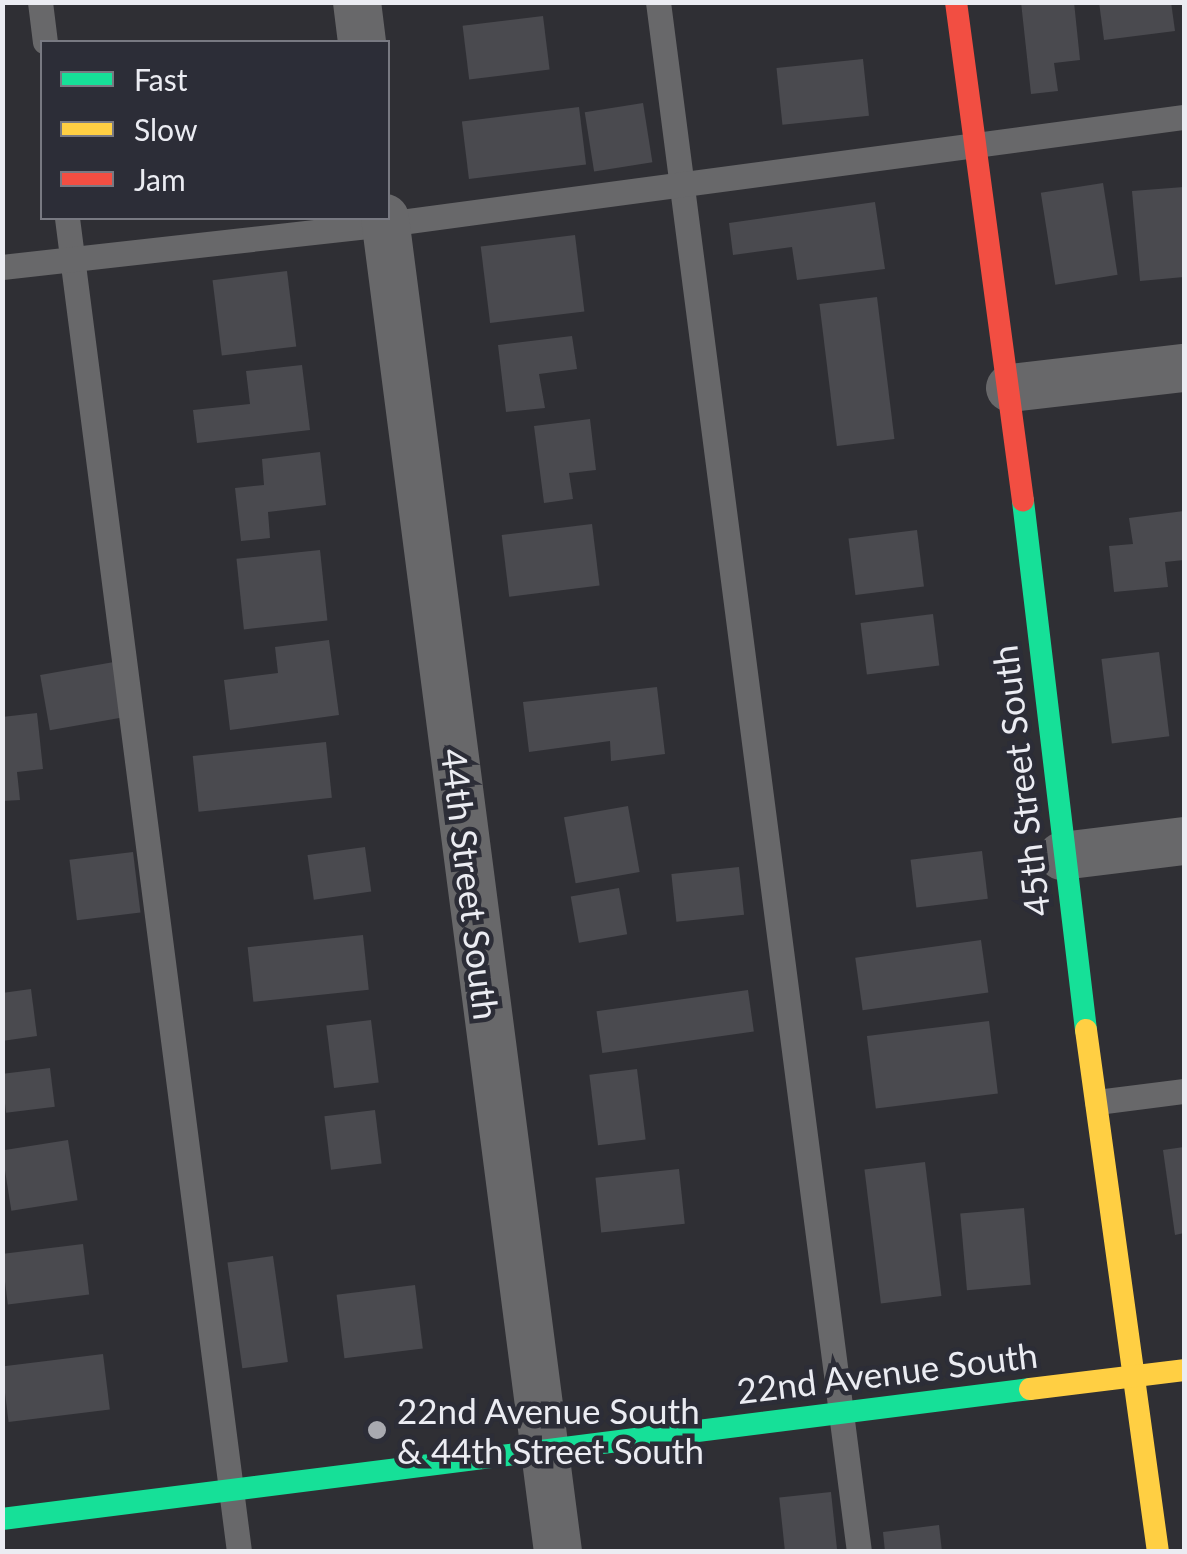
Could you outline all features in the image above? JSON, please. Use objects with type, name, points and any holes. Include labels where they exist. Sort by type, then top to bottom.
[{"type":"street","points":[[357,2],[362,40]]},
{"type":"street","name":"45th Street South","points":[[956,2],[1010,388],[1062,856],[1158,1552]]},
{"type":"street","name":"44th Street South","points":[[386,221],[558,1552]]},
{"type":"street","points":[[1010,388],[1184,368]]},
{"type":"street","points":[[1062,856],[1184,841]]},
{"type":"street","name":"22nd Avenue South","points":[[2,1519],[1184,1370]]},
{"type":"lane","points":[[40,2],[45,40]]},
{"type":"lane","points":[[658,2],[859,1552]]},
{"type":"lane","points":[[2,267],[1184,118]]},
{"type":"lane","points":[[68,220],[238,1552]]},
{"type":"lane","points":[[1096,1102],[1184,1091]]},
{"type":"building","points":[[1021,2],[1074,2],[1080,60],[1054,63],[1058,91],[1031,94]]},
{"type":"building","points":[[1099,2],[1171,2],[1175,31],[1104,40]]},
{"type":"building","points":[[543,16],[550,70],[469,79],[463,26]]},
{"type":"building","points":[[863,59],[869,116],[782,125],[776,68]]},
{"type":"building","points":[[643,103],[652,162],[594,171],[585,112]]},
{"type":"building","points":[[579,107],[586,165],[469,179],[462,121]]},
{"type":"building","points":[[1103,183],[1118,275],[1055,285],[1041,193]]},
{"type":"building","points":[[1184,187],[1184,277],[1140,281],[1132,191]]},
{"type":"building","points":[[875,202],[885,269],[797,280],[792,247],[733,255],[729,223]]},
{"type":"building","points":[[575,235],[584,311],[490,323],[481,247]]},
{"type":"building","points":[[287,271],[296,346],[222,356],[213,280]]},
{"type":"building","points":[[877,297],[894,439],[837,446],[819,304]]},
{"type":"building","points":[[572,336],[577,369],[539,374],[545,408],[506,412],[498,345]]},
{"type":"building","points":[[302,365],[310,430],[197,443],[193,410],[250,404],[246,371]]},
{"type":"building","points":[[590,419],[596,470],[569,473],[573,499],[544,503],[534,426]]},
{"type":"building","points":[[320,452],[326,505],[268,512],[270,538],[241,541],[235,488],[264,485],[262,459]]},
{"type":"building","points":[[1184,511],[1184,560],[1165,562],[1168,587],[1114,592],[1109,546],[1133,544],[1129,518]]},
{"type":"building","points":[[592,524],[600,586],[509,597],[502,535]]},
{"type":"building","points":[[917,530],[924,587],[855,595],[849,538]]},
{"type":"building","points":[[320,550],[327,621],[244,629],[236,559]]},
{"type":"building","points":[[933,614],[939,666],[867,675],[861,623]]},
{"type":"building","points":[[329,640],[339,715],[230,730],[224,680],[278,673],[275,647]]},
{"type":"building","points":[[1159,652],[1169,736],[1112,743],[1101,659]]},
{"type":"building","points":[[114,662],[124,717],[50,730],[40,675]]},
{"type":"building","points":[[657,687],[665,754],[611,761],[610,741],[529,752],[523,702]]},
{"type":"building","points":[[37,713],[43,769],[17,772],[20,800],[2,801],[2,717]]},
{"type":"building","points":[[326,742],[332,798],[199,812],[193,756]]},
{"type":"building","points":[[628,806],[640,872],[576,883],[564,817]]},
{"type":"building","points":[[365,847],[371,892],[314,900],[308,855]]},
{"type":"building","points":[[982,851],[988,899],[916,907],[911,860]]},
{"type":"building","points":[[133,852],[140,913],[77,920],[69,860]]},
{"type":"building","points":[[739,867],[744,915],[676,922],[671,874]]},
{"type":"building","points":[[619,888],[627,934],[579,943],[571,897]]},
{"type":"building","points":[[363,935],[369,990],[253,1002],[248,947]]},
{"type":"building","points":[[981,940],[988,992],[863,1010],[855,958]]},
{"type":"building","points":[[31,989],[37,1036],[2,1041],[2,993]]},
{"type":"building","points":[[748,990],[754,1032],[602,1053],[596,1011]]},
{"type":"building","points":[[371,1020],[379,1083],[334,1088],[326,1025]]},
{"type":"building","points":[[989,1021],[998,1093],[876,1108],[867,1036]]},
{"type":"building","points":[[50,1068],[55,1107],[6,1113],[2,1074]]},
{"type":"building","points":[[637,1069],[646,1139],[598,1145],[589,1075]]},
{"type":"building","points":[[375,1110],[382,1164],[331,1170],[324,1116]]},
{"type":"building","points":[[68,1140],[78,1200],[11,1211],[2,1150]]},
{"type":"building","points":[[1184,1147],[1184,1233],[1175,1235],[1163,1150]]},
{"type":"building","points":[[925,1162],[941,1296],[881,1303],[864,1169]]},
{"type":"building","points":[[679,1169],[685,1224],[601,1232],[595,1178]]},
{"type":"building","points":[[1024,1208],[1031,1285],[967,1290],[960,1214]]},
{"type":"building","points":[[83,1244],[89,1295],[8,1305],[2,1254]]},
{"type":"building","points":[[273,1256],[288,1362],[242,1368],[227,1262]]},
{"type":"building","points":[[415,1285],[423,1349],[344,1358],[337,1295]]},
{"type":"building","points":[[103,1354],[110,1410],[9,1422],[2,1366]]},
{"type":"building","points":[[831,1492],[837,1552],[785,1552],[779,1497]]},
{"type":"building","points":[[939,1525],[942,1552],[885,1552],[883,1532]]},
{"type":"traffic: fast","points":[[1023,501],[1086,1030]]},
{"type":"traffic: fast","points":[[2,1519],[1030,1389]]},
{"type":"traffic: slow","points":[[1086,1030],[1158,1552]]},
{"type":"traffic: slow","points":[[1030,1389],[1184,1370]]},
{"type":"traffic: jam","points":[[956,2],[1023,501]]},
{"type":"place","name":"22nd Avenue South & 44th Street South","points":[[377,1430]]}]
